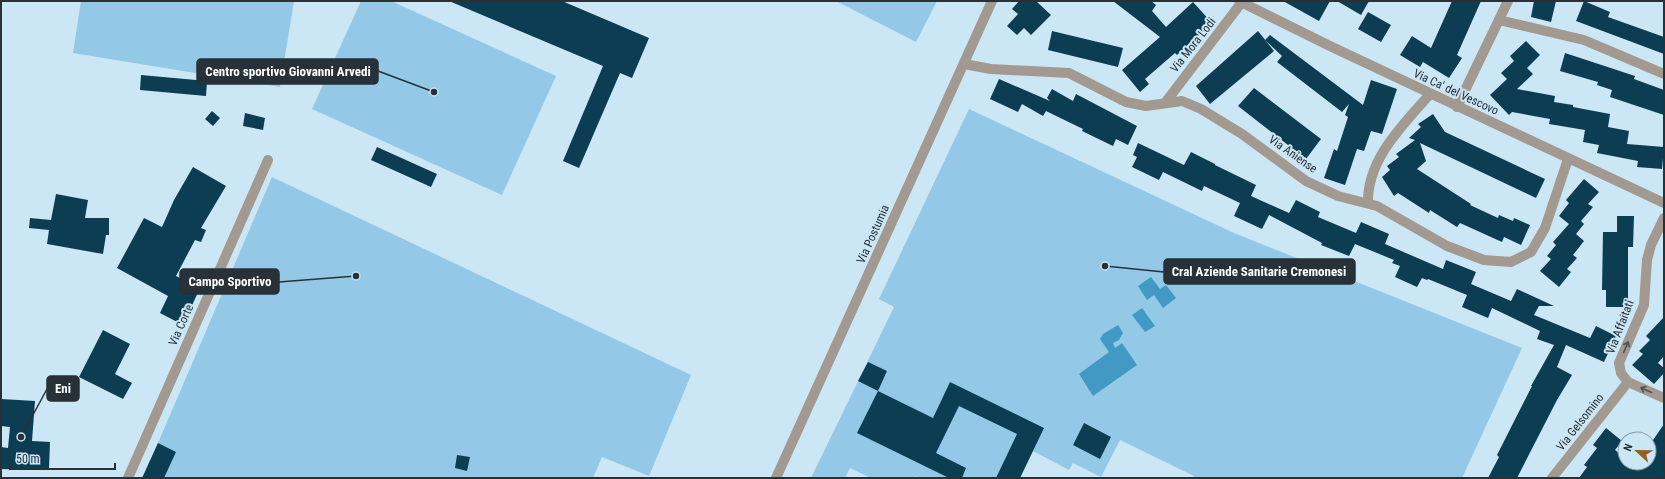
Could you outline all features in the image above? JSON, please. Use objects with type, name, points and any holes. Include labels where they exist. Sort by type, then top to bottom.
[{"type":"street","name":"Via Postumia","points":[[776,478],[992,1]]},
{"type":"street","points":[[1457,107],[1508,1]]},
{"type":"street","name":"Via Ca' del Vescovo","points":[[1241,2],[1332,48],[1664,204]]},
{"type":"street","name":"Via Mora Lodi","points":[[1165,103],[1241,2]]},
{"type":"street","points":[[1499,20],[1584,40],[1664,74]]},
{"type":"street","name":"Via Aniense","points":[[964,64],[991,70],[1068,73],[1126,102],[1146,106],[1182,101],[1201,109],[1242,134],[1306,181],[1338,196],[1377,206],[1447,246],[1484,260],[1512,262],[1532,252],[1545,228],[1568,159]]},
{"type":"street","points":[[1368,203],[1367,189],[1375,167],[1394,136],[1430,94]]},
{"type":"street","name":"Via Corte","points":[[128,478],[268,160]]},
{"type":"street","name":"Via Affaitati","points":[[1628,382],[1621,373],[1619,363],[1644,305],[1646,260],[1651,245],[1664,218]]},
{"type":"street","points":[[1628,382],[1664,398]]},
{"type":"street","name":"Via Gelsomino","points":[[1552,478],[1628,382]]},
{"type":"shaded area","points":[[81,1],[294,1],[280,87],[73,53]]},
{"type":"shaded area","points":[[361,1],[391,1],[556,76],[502,195],[312,109]]},
{"type":"shaded area","points":[[836,1],[937,1],[916,42]]},
{"type":"shaded area","points":[[969,109],[1234,233],[1522,348],[1462,478],[1193,478],[1194,476],[1120,440],[1101,477],[1073,463],[1069,470],[1033,451],[1020,478],[920,478],[915,476],[914,478],[871,478],[850,468],[845,478],[811,478],[894,307],[879,299]]},
{"type":"shaded area","points":[[272,177],[691,375],[649,476],[602,457],[593,478],[143,478]]},
{"type":"shaded area","points":[[1151,277],[1160,289],[1166,285],[1176,298],[1163,308],[1154,295],[1147,300],[1138,286]]},
{"type":"shaded area","points":[[1142,308],[1155,326],[1145,332],[1132,315]]},
{"type":"shaded area","points":[[1118,325],[1123,333],[1119,340],[1113,343],[1115,348],[1122,343],[1137,365],[1093,396],[1079,374],[1109,352],[1100,339],[1103,334]]},
{"type":"building","points":[[449,1],[562,1],[649,38],[632,78],[620,73],[579,168],[563,161],[603,66]]},
{"type":"building","points":[[1019,1],[1036,1],[1051,15],[1031,35],[1024,28],[1017,35],[1007,26],[1018,14],[1012,9]]},
{"type":"building","points":[[1113,1],[1151,1],[1156,5],[1152,11],[1166,27],[1193,2],[1212,23],[1177,55],[1175,53],[1145,79],[1149,84],[1140,92],[1122,70],[1160,37]]},
{"type":"building","points":[[1283,1],[1330,1],[1319,21]]},
{"type":"building","points":[[1337,1],[1369,1],[1361,15]]},
{"type":"building","points":[[1452,1],[1481,1],[1457,55],[1462,58],[1449,78],[1423,62],[1420,67],[1400,55],[1412,36],[1431,48]]},
{"type":"building","points":[[1534,1],[1556,1],[1551,22],[1531,17]]},
{"type":"building","points":[[1584,1],[1610,12],[1608,17],[1664,37],[1664,54],[1576,21]]},
{"type":"building","points":[[1368,12],[1391,25],[1381,42],[1358,29]]},
{"type":"building","points":[[1052,31],[1123,48],[1118,67],[1048,50]]},
{"type":"building","points":[[1258,31],[1274,51],[1210,104],[1196,86]]},
{"type":"building","points":[[1270,35],[1363,105],[1371,80],[1397,89],[1382,134],[1371,131],[1364,151],[1357,149],[1345,185],[1324,178],[1334,149],[1337,151],[1348,117],[1345,115],[1349,104],[1342,112],[1277,62],[1282,56],[1265,40]]},
{"type":"building","points":[[1526,41],[1540,55],[1527,68],[1533,74],[1517,89],[1555,96],[1554,102],[1610,114],[1608,127],[1629,131],[1627,144],[1664,147],[1662,169],[1637,167],[1638,161],[1597,153],[1599,145],[1583,142],[1585,130],[1549,124],[1550,119],[1512,112],[1509,115],[1490,95],[1507,79],[1501,73],[1514,61],[1510,56]]},
{"type":"building","points":[[1565,53],[1635,76],[1634,79],[1664,90],[1664,115],[1610,97],[1612,90],[1597,85],[1598,82],[1560,71]]},
{"type":"building","points":[[141,75],[207,81],[206,96],[140,90]]},
{"type":"building","points":[[999,79],[1050,101],[1047,98],[1052,89],[1073,101],[1076,94],[1137,126],[1128,145],[1116,139],[1113,146],[1046,111],[1043,116],[1022,104],[1018,112],[990,99]]},
{"type":"building","points":[[1254,88],[1321,139],[1306,159],[1238,106]]},
{"type":"building","points":[[212,111],[220,118],[213,126],[205,119]]},
{"type":"building","points":[[245,113],[265,118],[263,130],[243,126]]},
{"type":"building","points":[[1433,114],[1445,132],[1545,179],[1536,198],[1420,143],[1426,161],[1417,169],[1471,204],[1470,205],[1498,218],[1499,215],[1513,221],[1514,218],[1530,225],[1521,245],[1504,237],[1502,242],[1460,223],[1457,227],[1430,210],[1429,213],[1398,193],[1394,196],[1382,177],[1390,170],[1387,166],[1399,157],[1396,154],[1415,140],[1409,138],[1421,127],[1418,124]]},
{"type":"building","points":[[1138,143],[1184,165],[1191,152],[1256,185],[1251,196],[1289,213],[1296,200],[1320,212],[1318,217],[1356,233],[1361,222],[1389,234],[1385,244],[1443,269],[1446,260],[1476,272],[1471,284],[1511,301],[1517,289],[1554,306],[1539,306],[1534,315],[1590,338],[1596,326],[1616,336],[1604,362],[1566,345],[1557,367],[1572,375],[1557,400],[1517,478],[1488,478],[1499,457],[1497,455],[1531,386],[1554,345],[1537,339],[1540,331],[1492,308],[1488,318],[1462,307],[1467,295],[1428,279],[1422,278],[1417,287],[1395,277],[1400,266],[1392,263],[1394,260],[1355,244],[1349,256],[1321,245],[1322,243],[1269,215],[1262,229],[1234,216],[1240,203],[1204,186],[1202,191],[1163,172],[1159,180],[1132,167],[1137,157],[1133,155]]},
{"type":"building","points":[[377,147],[437,174],[431,187],[371,160]]},
{"type":"building","points":[[193,167],[226,186],[201,228],[206,230],[201,242],[195,240],[176,276],[200,288],[183,325],[160,313],[168,296],[117,268],[144,218],[162,227],[174,200]]},
{"type":"building","points":[[1584,179],[1599,192],[1588,204],[1593,207],[1581,221],[1584,224],[1576,234],[1584,241],[1573,255],[1577,258],[1567,269],[1571,272],[1559,287],[1540,271],[1551,259],[1547,256],[1556,245],[1553,242],[1569,224],[1559,216],[1569,203],[1566,200]]},
{"type":"building","points":[[56,194],[88,200],[85,218],[109,218],[109,235],[106,235],[103,254],[47,244],[49,230],[29,228],[30,218],[51,220]]},
{"type":"building","points":[[1617,216],[1634,216],[1633,247],[1628,247],[1628,307],[1606,307],[1606,290],[1602,290],[1603,232],[1617,232]]},
{"type":"building","points":[[1664,317],[1664,356],[1658,363],[1664,368],[1664,373],[1654,384],[1632,365],[1643,354],[1639,351],[1650,340],[1646,336]]},
{"type":"building","points":[[103,330],[130,344],[115,374],[132,383],[123,399],[79,377]]},
{"type":"building","points":[[868,362],[887,371],[878,391],[858,381]]},
{"type":"building","points":[[950,382],[1044,428],[1020,478],[996,478],[1017,434],[959,406],[936,453],[966,468],[962,478],[949,478],[857,433],[878,391],[933,418]]},
{"type":"building","points":[[1,399],[35,401],[32,441],[50,442],[49,469],[1,469],[1,447],[8,448],[10,427],[1,426]]},
{"type":"building","points":[[1084,423],[1111,437],[1100,459],[1073,445]]},
{"type":"building","points":[[1664,424],[1664,478],[1579,478],[1587,467],[1584,465],[1597,448],[1593,445],[1606,428],[1617,437],[1617,447],[1615,450],[1617,452],[1617,471],[1657,471],[1657,434]]},
{"type":"building","points":[[158,443],[176,452],[164,478],[142,478]]},
{"type":"building","points":[[457,455],[470,457],[467,471],[455,468]]},
{"type":"place","name":"Centro sportivo Giovanni Arvedi","points":[[434,92]]},
{"type":"place","name":"Cral Aziende Sanitarie Cremonesi","points":[[1105,266]]},
{"type":"place","name":"Campo Sportivo","points":[[356,276]]},
{"type":"place","name":"Eni","points":[[21,437]]}]
